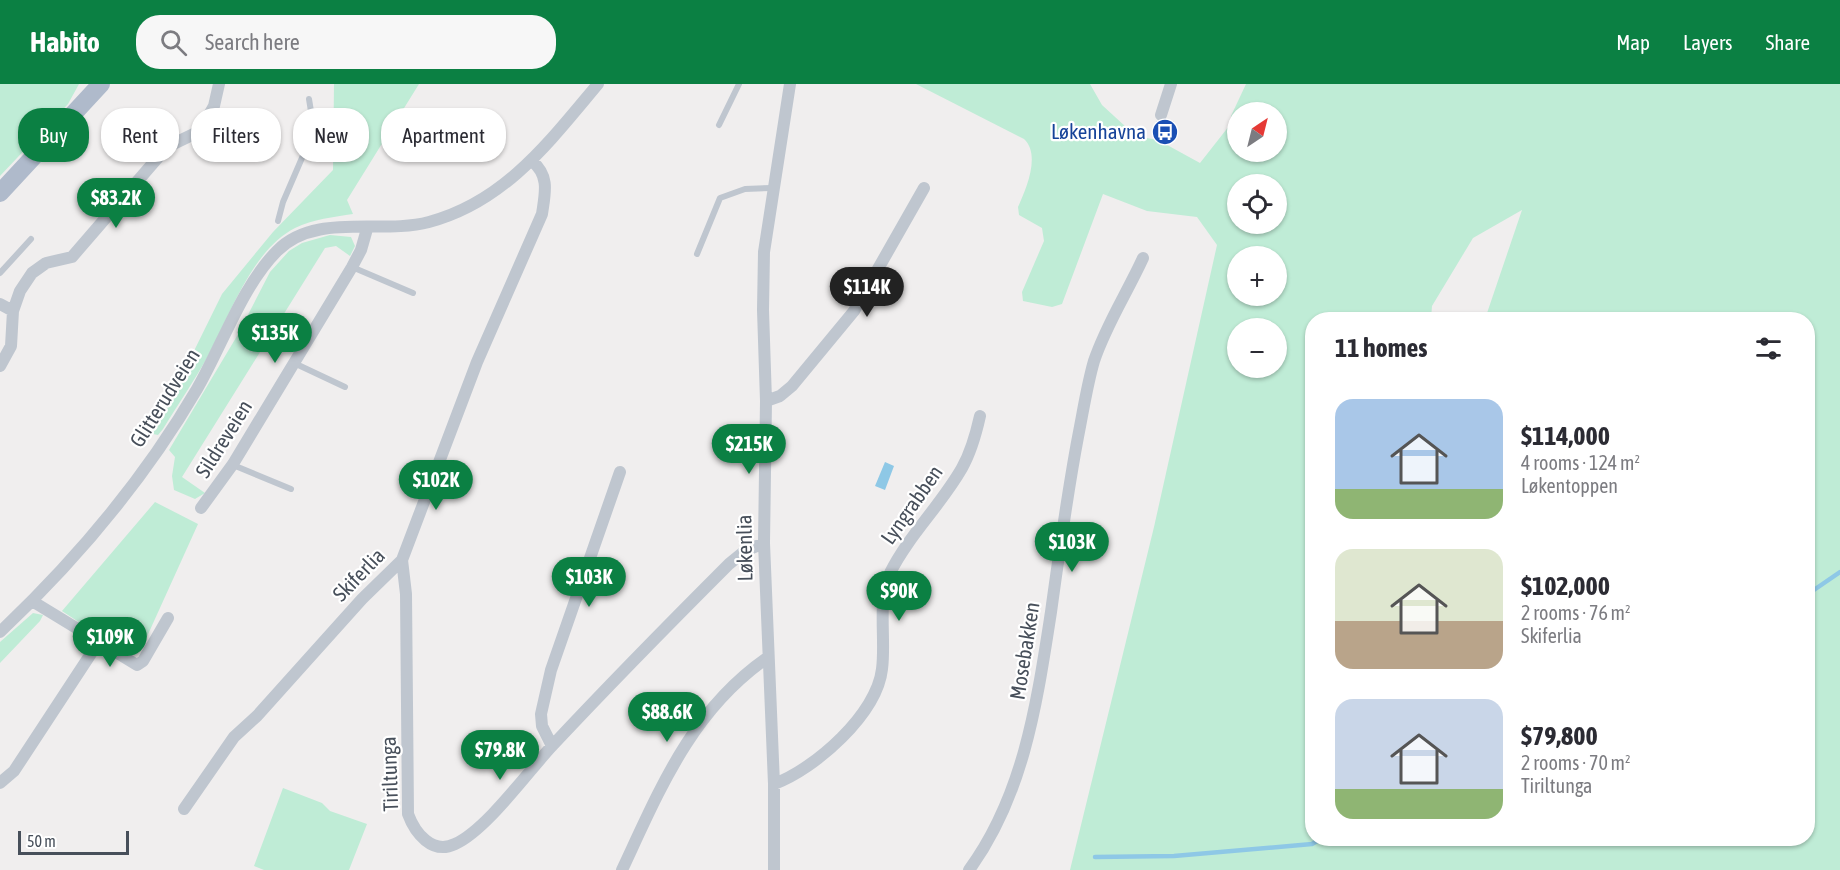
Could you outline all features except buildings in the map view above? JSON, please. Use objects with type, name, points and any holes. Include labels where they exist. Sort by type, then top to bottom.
[{"type":"main road","points":[[0,193],[101,84]]},
{"type":"street","points":[[0,366],[11,346],[13,311],[20,291],[32,273],[46,263],[72,257],[167,147],[200,131],[214,106],[219,84]]},
{"type":"street","points":[[367,229],[429,222],[490,196],[532,161],[598,84]]},
{"type":"street","name":"Løkenlia","points":[[774,870],[774,784],[764,543],[766,401],[764,252],[772,188],[790,84]]},
{"type":"street","points":[[1161,115],[1171,84]]},
{"type":"street","name":"Skiferlia","points":[[184,809],[234,737],[257,716],[362,599],[402,560],[477,362],[542,214],[546,189],[544,177],[542,169],[532,161]]},
{"type":"street","points":[[766,401],[780,396],[792,386],[854,311],[924,188]]},
{"type":"street","name":"Glitterudveien","points":[[0,632],[32,601],[94,530],[150,459],[197,389],[251,288],[277,251],[290,240],[320,229],[367,229]]},
{"type":"street","name":"Sildreveien","points":[[201,508],[233,464],[352,267],[362,250],[367,229]]},
{"type":"street","name":"Mosebakken","points":[[969,870],[992,832],[1026,748],[1042,674],[1070,478],[1085,398],[1094,361],[1111,321],[1143,258]]},
{"type":"street","points":[[0,304],[13,311]]},
{"type":"street","name":"Lyngrabben","points":[[774,784],[808,768],[863,713],[877,691],[882,670],[884,599],[888,576],[904,547],[962,467],[980,416]]},
{"type":"street","points":[[552,746],[543,726],[541,714],[551,670],[620,472]]},
{"type":"street","name":"Tiriltunga","points":[[402,560],[406,594],[408,814],[413,827],[423,840],[438,847],[454,845],[479,826],[552,746],[729,564],[745,551],[764,543]]},
{"type":"street","points":[[32,601],[98,643],[131,662],[140,664],[168,618]]},
{"type":"street","points":[[0,783],[14,771],[98,643]]},
{"type":"street","points":[[622,870],[674,761],[691,733],[746,673],[768,658]]},
{"type":"lane","points":[[719,125],[739,84]]},
{"type":"lane","points":[[279,221],[284,202],[314,130],[309,99]]},
{"type":"lane","points":[[697,254],[720,198],[745,189],[772,188]]},
{"type":"lane","points":[[0,273],[31,240]]},
{"type":"lane","points":[[352,267],[413,293]]},
{"type":"lane","points":[[293,363],[345,387]]},
{"type":"lane","points":[[233,464],[291,489]]},
{"type":"green space","points":[[0,84],[79,84],[64,108],[18,108],[18,157],[0,176]]},
{"type":"green space","points":[[334,84],[419,84],[404,108],[381,108],[381,145],[347,200],[353,214],[309,222],[295,228],[267,251],[244,284],[192,383],[163,429],[158,435],[153,434],[149,427],[151,416],[191,357],[222,294],[273,232],[333,170],[333,162],[369,162],[369,108],[334,108]]},
{"type":"green space","points":[[916,84],[1090,84],[1102,105],[1126,127],[1141,137],[1158,140],[1200,163],[1227,129],[1227,162],[1287,162],[1287,102],[1238,102],[1246,84],[1840,84],[1840,870],[1070,870],[1154,527],[1217,245],[1197,217],[1147,211],[1103,194],[1062,304],[1052,307],[1023,301],[1022,292],[1044,241],[1042,228],[1019,215],[1018,207],[1028,182],[1032,163],[1031,154],[1024,139]]},
{"type":"green space","points":[[330,235],[351,237],[355,246],[350,256],[336,246],[325,248],[182,477],[205,493],[195,499],[174,490],[172,476],[175,457],[169,450],[237,336],[270,272],[289,251],[302,243]]},
{"type":"green space","points":[[155,502],[198,524],[140,652],[124,652],[62,611]]},
{"type":"green space","points":[[33,613],[43,615],[40,621],[0,663],[0,642]]},
{"type":"green space","points":[[283,788],[322,803],[330,811],[367,824],[349,870],[264,870],[254,866]]},
{"type":"water","points":[[885,462],[894,466],[885,490],[875,486]]},
{"type":"waterway","points":[[1815,589],[1840,572]]},
{"type":"waterway","points":[[1095,857],[1174,856],[1305,845]]},
{"type":"place","name":"Løkenhavna","points":[[1165,132]]}]
